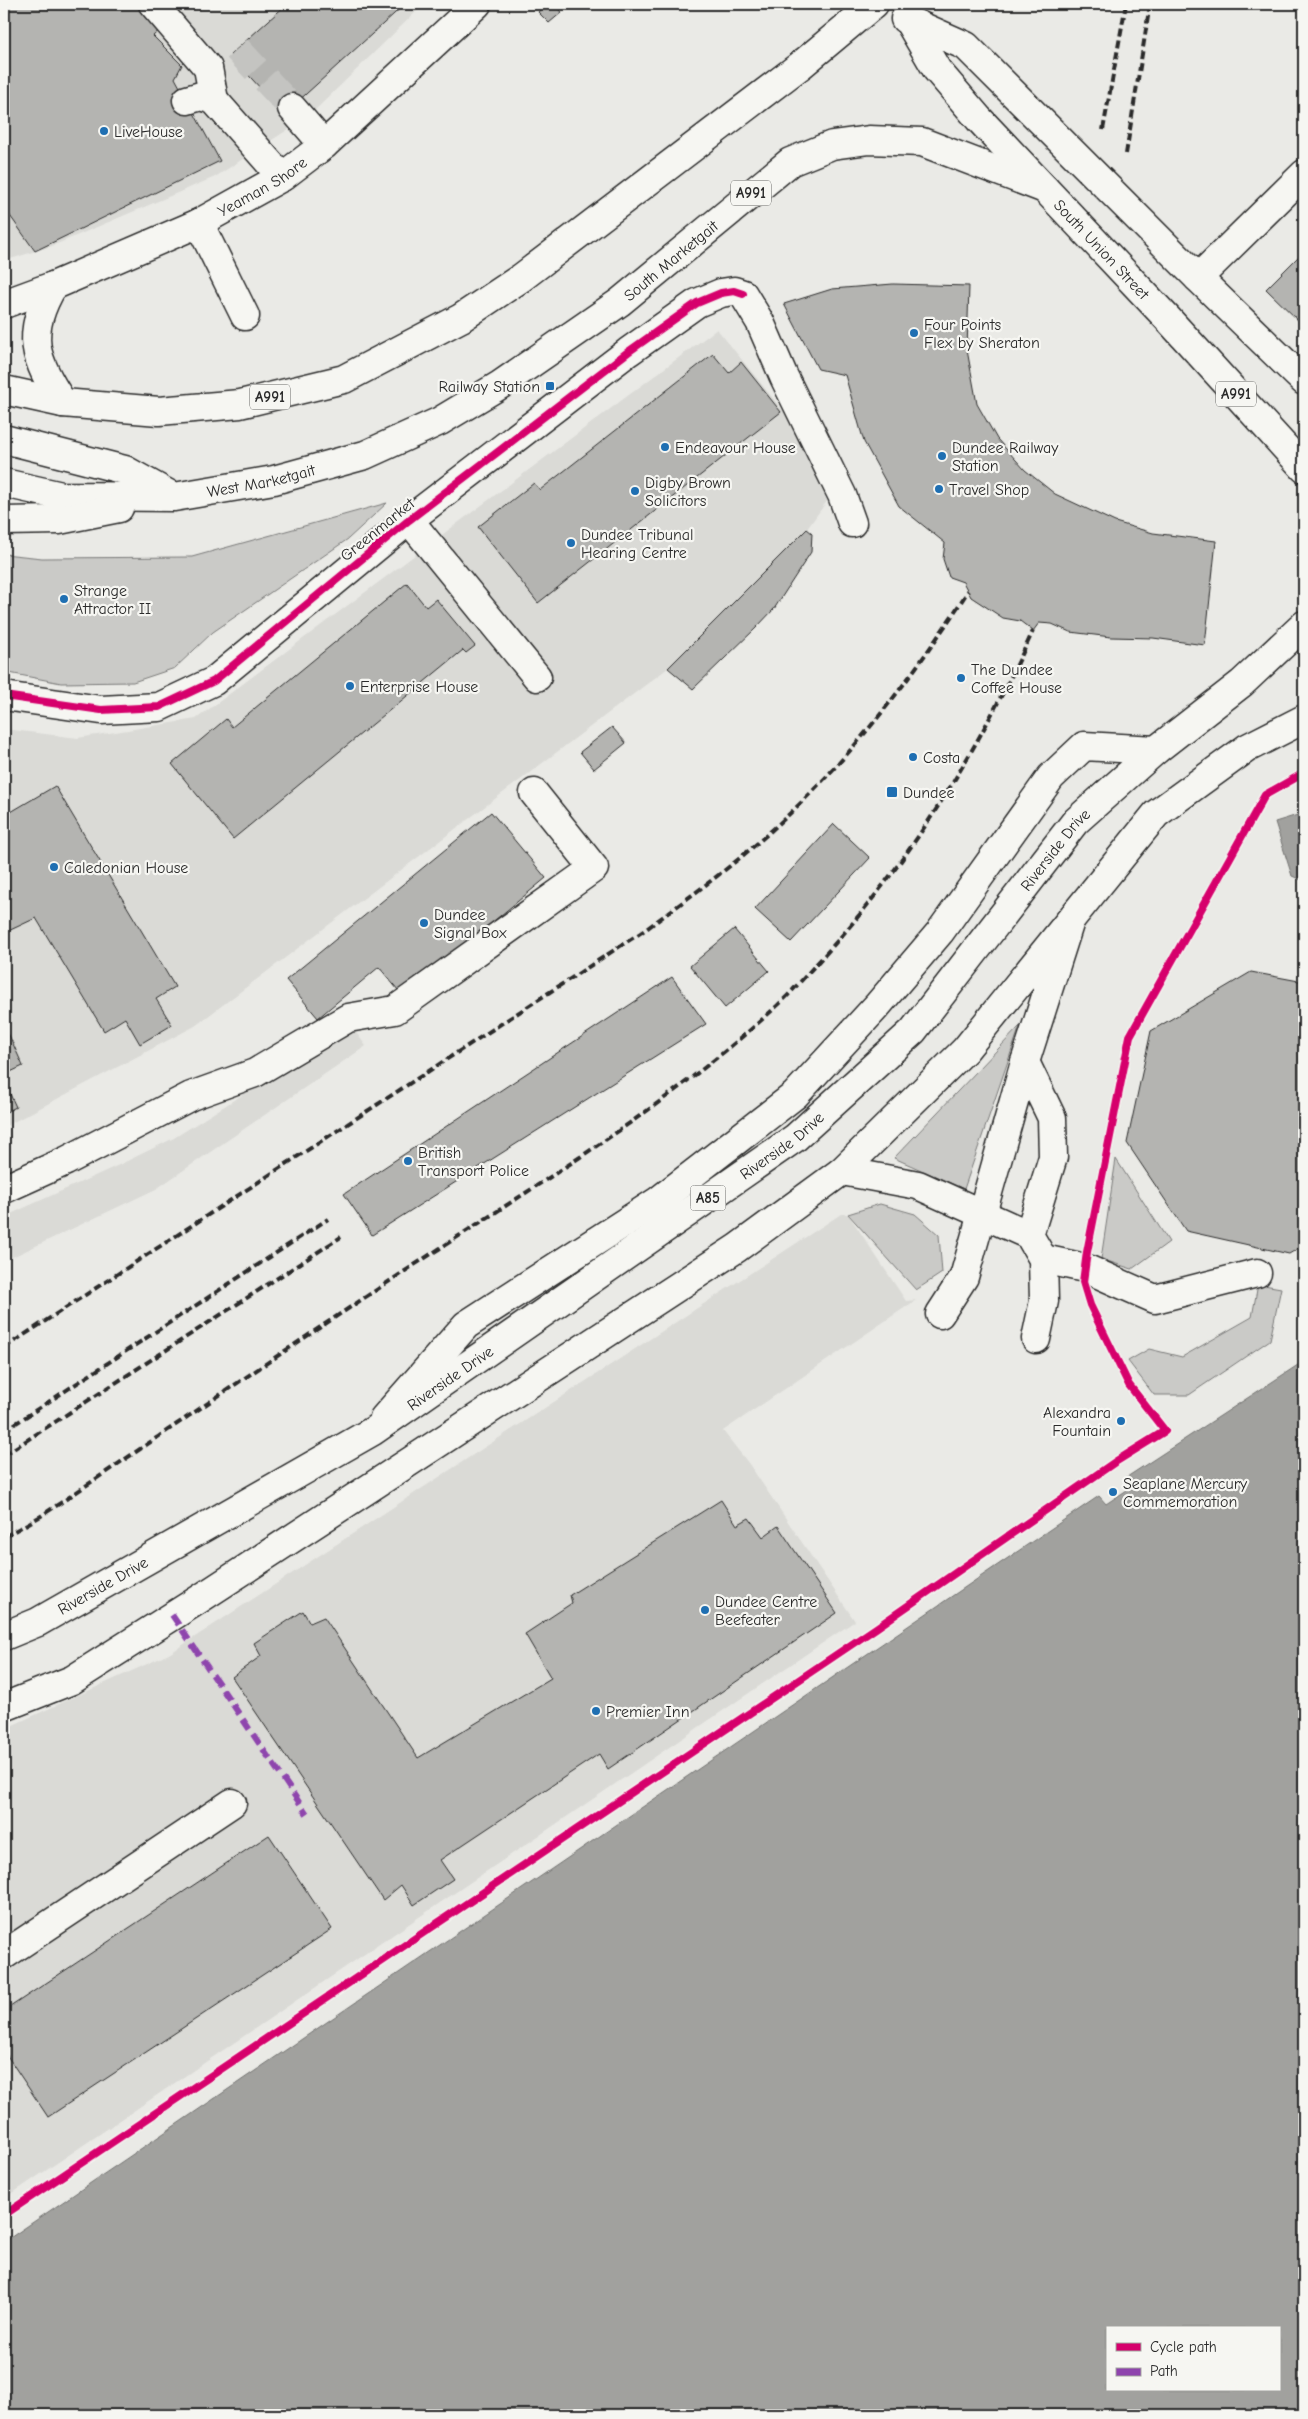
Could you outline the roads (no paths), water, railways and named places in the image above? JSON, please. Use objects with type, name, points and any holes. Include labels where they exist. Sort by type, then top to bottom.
[{"type":"main road","points":[[152,4],[208,68],[214,100],[282,177]]},
{"type":"main road","name":"Yeaman Shore","points":[[4,304],[53,286],[199,223],[282,177],[324,145],[477,4]]},
{"type":"main road","name":"A991","points":[[4,390],[63,403],[160,411],[240,404],[344,379],[461,318],[521,278],[801,65],[874,4]]},
{"type":"main road","name":"South Union Street","points":[[885,4],[908,22],[966,46],[1304,381]]},
{"type":"main road","name":"South Union Street","points":[[908,22],[937,70],[979,119],[1304,468]]},
{"type":"main road","points":[[187,100],[201,96],[214,100]]},
{"type":"main road","points":[[292,108],[324,145]]},
{"type":"main road","name":"South Marketgait","points":[[500,385],[620,302],[790,162],[832,145],[869,140],[922,142],[1045,188]]},
{"type":"main road","points":[[1198,278],[1304,174]]},
{"type":"main road","points":[[199,223],[245,316]]},
{"type":"main road","points":[[53,286],[43,303],[35,331],[41,364],[47,379],[63,403]]},
{"type":"main road","name":"Greenmarket","points":[[4,696],[101,710],[159,707],[214,681],[409,520],[628,352],[697,303],[721,293],[734,291],[743,294],[760,322],[784,377],[842,495],[852,523]]},
{"type":"main road","name":"West Marketgait","points":[[4,483],[62,496],[174,497],[274,480],[365,455],[440,421],[500,385]]},
{"type":"main road","points":[[4,439],[125,470],[174,497]]},
{"type":"main road","points":[[4,521],[59,520],[174,497]]},
{"type":"main road","name":"Greenmarket","points":[[409,520],[537,678]]},
{"type":"main road","name":"Riverside Drive","points":[[4,1636],[46,1617],[372,1430],[795,1138],[913,1031],[1076,822],[1156,750],[1242,683],[1304,625]]},
{"type":"main road","points":[[4,1707],[72,1680],[198,1600],[737,1248],[842,1171],[965,1050],[1156,814],[1247,748],[1304,719]]},
{"type":"main road","points":[[372,1430],[466,1325],[658,1201],[795,1095],[877,1006],[940,932],[1051,777],[1084,746],[1156,750]]},
{"type":"main road","points":[[4,1189],[66,1161],[191,1096],[255,1073],[348,1018],[395,1010],[594,868],[534,794]]},
{"type":"main road","points":[[940,1314],[964,1276],[980,1214],[1025,1062],[1071,917]]},
{"type":"main road","points":[[1025,1062],[1052,1118],[1053,1157],[1029,1235]]},
{"type":"main road","points":[[842,1171],[918,1185],[1029,1235],[1043,1259],[1044,1301],[1036,1339]]},
{"type":"main road","points":[[1043,1259],[1085,1268],[1155,1300],[1257,1273]]},
{"type":"main road","points":[[4,1955],[232,1803]]},
{"type":"tunnel","points":[[237,49],[292,108]]},
{"type":"railway","points":[[1103,130],[1126,4]]},
{"type":"railway","points":[[1126,154],[1150,4]]},
{"type":"railway","points":[[4,1348],[645,930],[719,874],[748,851],[792,811],[848,753],[923,658],[968,591]]},
{"type":"railway","points":[[4,1537],[41,1516],[425,1258],[607,1139],[695,1075],[784,1000],[853,923],[884,884],[940,804],[989,719],[1033,631]]},
{"type":"railway","points":[[4,1431],[328,1219]]},
{"type":"railway","points":[[4,1455],[341,1237]]},
{"type":"place","name":"LiveHouse","points":[[104,131]]},
{"type":"place","name":"Four Points Flex by Sheraton","points":[[914,333]]},
{"type":"place","name":"Railway Station","points":[[550,386]]},
{"type":"place","name":"Endeavour House","points":[[665,447]]},
{"type":"place","name":"Dundee Railway Station","points":[[942,456]]},
{"type":"place","name":"Travel Shop","points":[[939,489]]},
{"type":"place","name":"Digby Brown Solicitors","points":[[635,491]]},
{"type":"place","name":"Dundee Tribunal Hearing Centre","points":[[571,543]]},
{"type":"place","name":"Strange Attractor II","points":[[64,599]]},
{"type":"place","name":"The Dundee Coffee House","points":[[961,678]]},
{"type":"place","name":"Enterprise House","points":[[350,686]]},
{"type":"place","name":"Costa","points":[[913,757]]},
{"type":"place","name":"Dundee","points":[[892,792]]},
{"type":"place","name":"Caledonian House","points":[[54,867]]},
{"type":"place","name":"Dundee Signal Box","points":[[424,923]]},
{"type":"place","name":"British Transport Police","points":[[408,1161]]},
{"type":"place","name":"Alexandra Fountain","points":[[1121,1421]]},
{"type":"place","name":"Seaplane Mercury Commemoration","points":[[1113,1492]]},
{"type":"place","name":"Dundee Centre Beefeater","points":[[705,1610]]},
{"type":"place","name":"Premier Inn","points":[[596,1711]]}]
